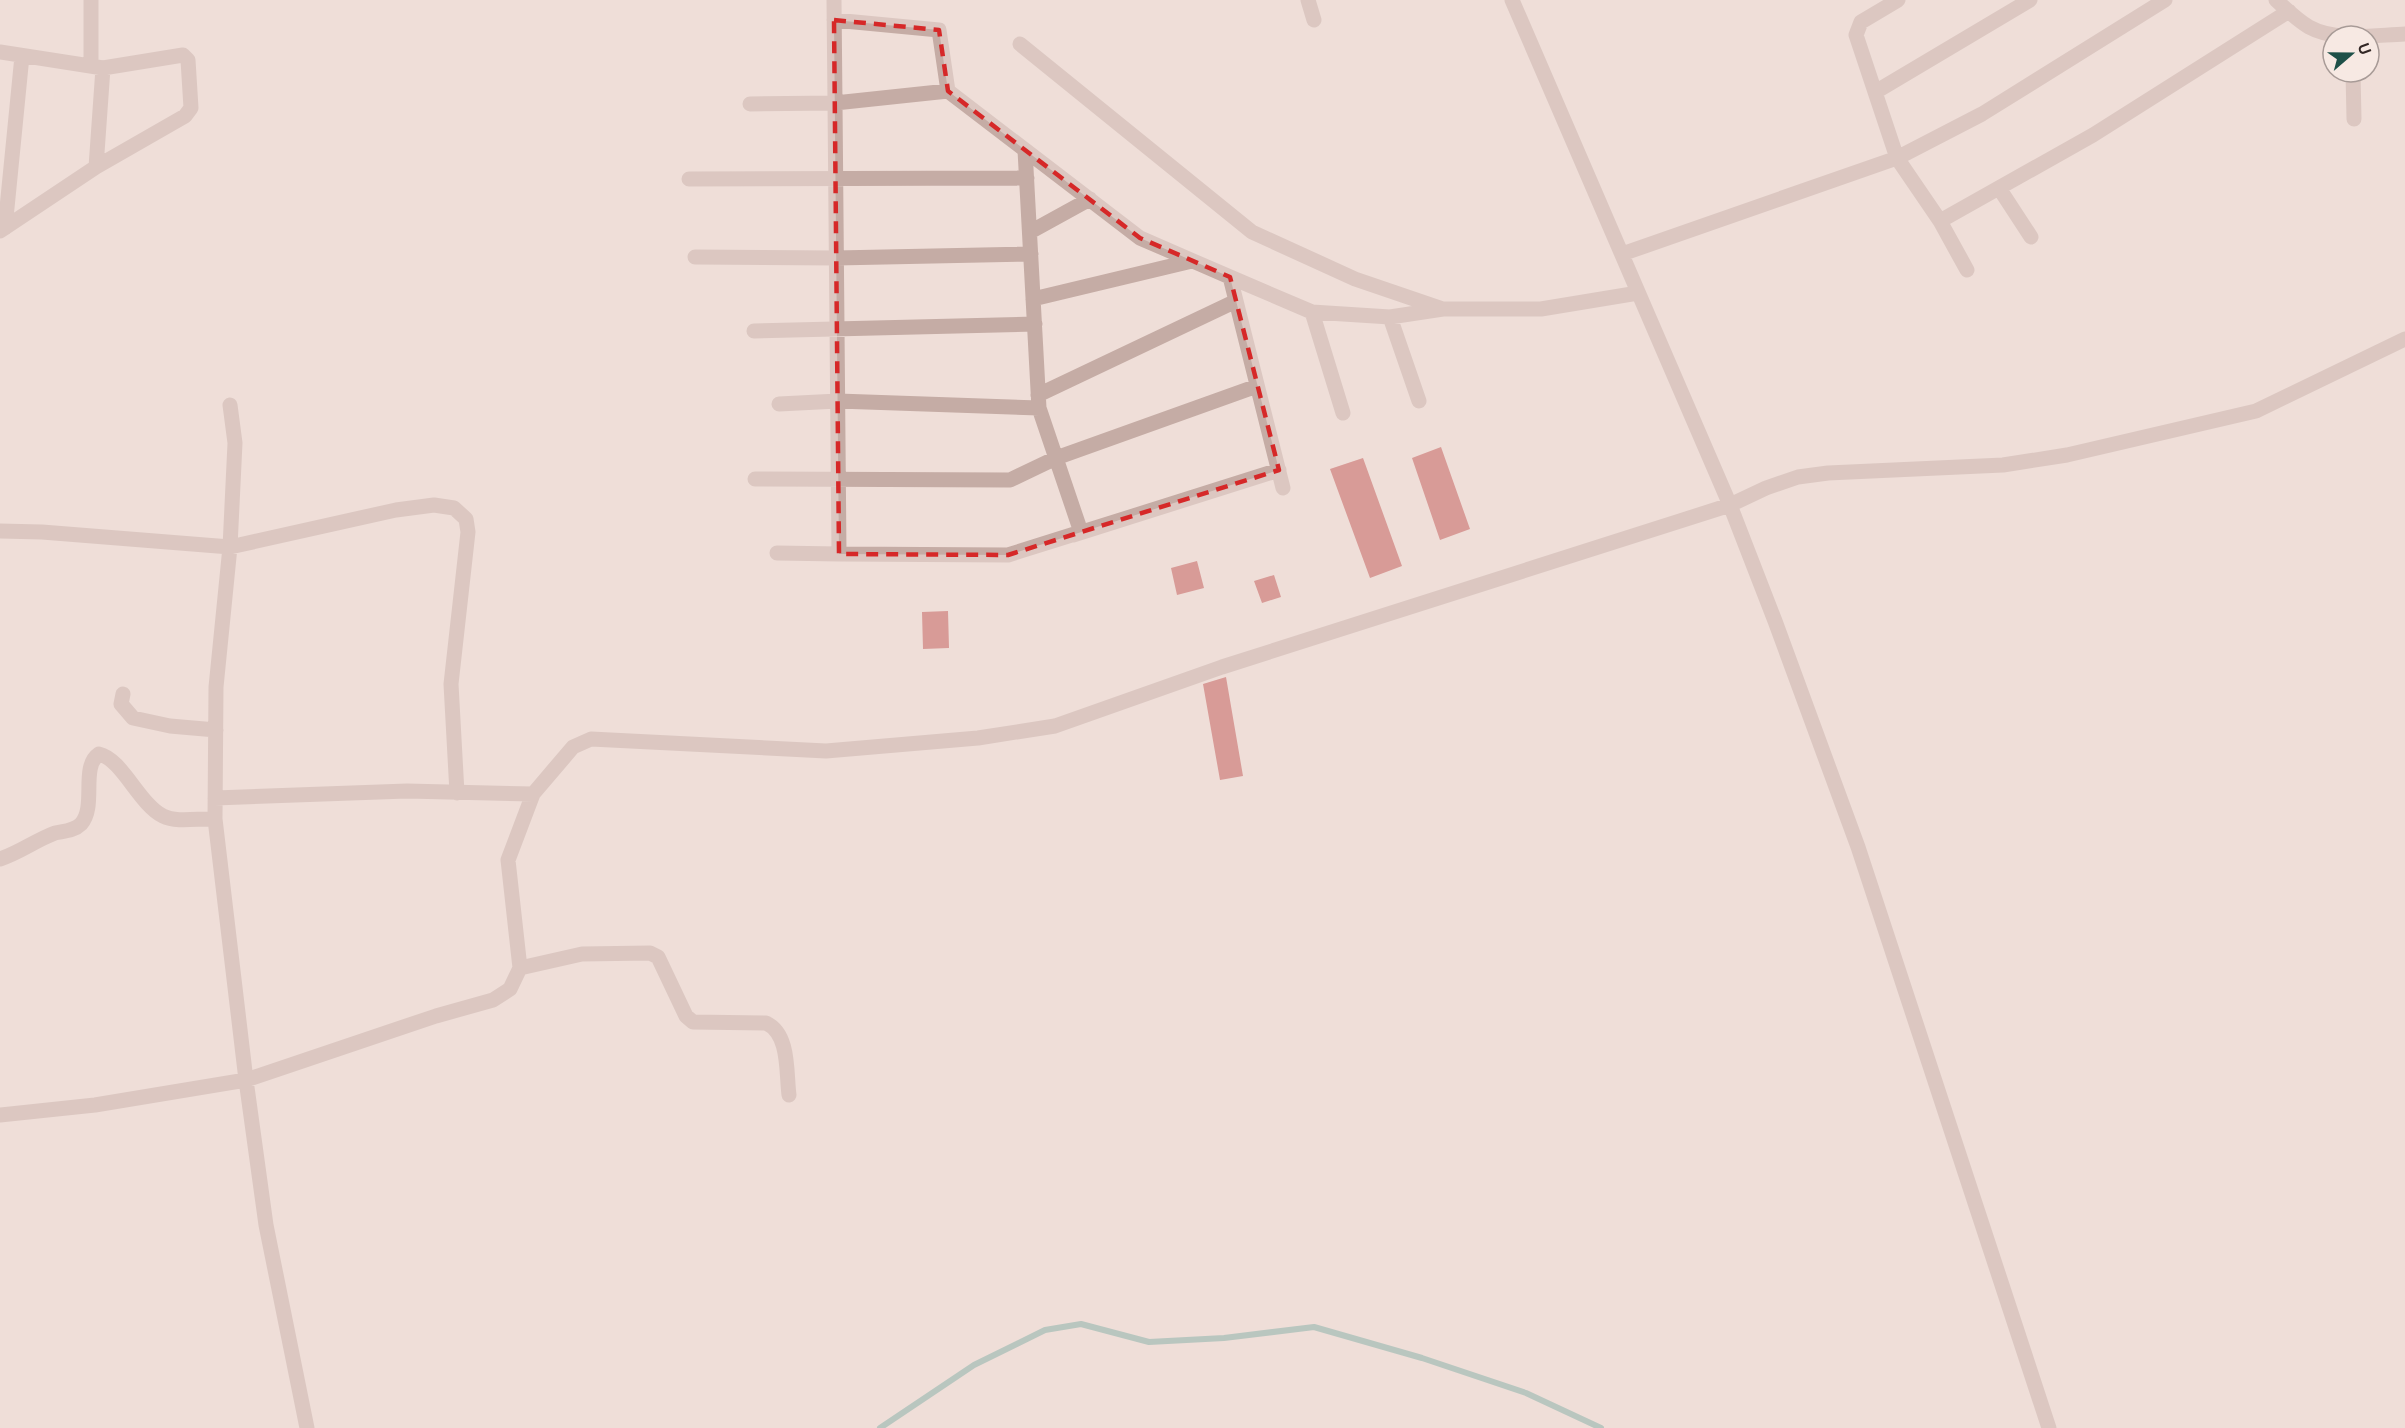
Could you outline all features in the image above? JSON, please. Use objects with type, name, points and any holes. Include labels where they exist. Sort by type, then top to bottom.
[{"type":"street","points":[[91,0],[97,66],[96,167]]},
{"type":"street","points":[[834,0],[839,554]]},
{"type":"street","points":[[1308,0],[1314,20]]},
{"type":"street","points":[[1512,0],[1730,505],[1858,847],[2049,1428]]},
{"type":"street","points":[[1898,0],[1861,22],[1856,35],[1877,91],[1897,158],[1940,221],[1967,270]]},
{"type":"street","points":[[1877,91],[2030,0]]},
{"type":"street","points":[[1622,254],[1897,158],[1982,114],[2165,0]]},
{"type":"street","points":[[2276,0],[2307,26],[2321,33]]},
{"type":"street","points":[[1940,221],[2093,135],[2289,11]]},
{"type":"street","points":[[834,20],[939,30],[948,90],[1140,238],[1312,312],[1390,317],[1443,309],[1541,309],[1638,293]]},
{"type":"street","points":[[2381,35],[2405,34]]},
{"type":"street","points":[[1020,44],[1252,232],[1354,279],[1443,309]]},
{"type":"street","points":[[0,52],[97,66],[183,55],[188,60],[191,108],[184,116],[96,167],[2,230]]},
{"type":"street","points":[[2,230],[22,56]]},
{"type":"street","points":[[2353,84],[2354,119]]},
{"type":"street","points":[[750,104],[835,103],[948,90]]},
{"type":"street","points":[[1025,150],[1039,401],[1081,532]]},
{"type":"street","points":[[690,179],[1027,178]]},
{"type":"street","points":[[1999,188],[2031,237]]},
{"type":"street","points":[[1030,232],[1090,200]]},
{"type":"street","points":[[695,256],[836,258],[1031,254]]},
{"type":"street","points":[[1034,299],[1192,261]]},
{"type":"street","points":[[1230,277],[1283,488]]},
{"type":"street","points":[[779,404],[838,401],[1039,401],[1236,301]]},
{"type":"street","points":[[1312,312],[1343,413]]},
{"type":"street","points":[[1390,317],[1419,401]]},
{"type":"street","points":[[754,331],[1035,324]]},
{"type":"street","points":[[0,1115],[95,1105],[246,1080],[436,1016],[493,1000],[510,988],[520,968],[508,860],[533,794],[573,747],[591,739],[826,751],[978,738],[1055,726],[1222,667],[1730,505],[1766,488],[1798,477],[1828,473],[2003,465],[2067,455],[2256,411],[2405,339]]},
{"type":"street","points":[[755,479],[1010,480],[1056,458],[1257,386]]},
{"type":"street","points":[[230,405],[235,443],[230,547],[216,687],[215,819],[246,1080],[267,1225],[307,1428]]},
{"type":"street","points":[[777,553],[1008,555],[1279,470]]},
{"type":"street","points":[[0,531],[230,547],[396,510],[434,505],[454,508],[466,519],[468,532],[451,684],[457,793]]},
{"type":"street","points":[[1035,547],[1081,532]]},
{"type":"street","points":[[123,694],[121,704],[133,718],[170,726],[216,730]]},
{"type":"street","points":[[0,859],[24,846],[80,825],[88,813],[89,778],[94,757],[99,754],[110,760],[137,792],[163,817],[215,819]]},
{"type":"street","points":[[216,798],[407,791],[533,794]]},
{"type":"street","points":[[520,968],[582,954],[650,953],[658,957],[686,1016],[693,1023],[766,1023],[779,1033],[784,1052],[789,1095]]},
{"type":"highlighted area","points":[[834,20],[939,30],[948,91],[1140,238],[1230,277],[1279,470],[1008,555],[839,554]]},
{"type":"building","points":[[1441,447],[1470,529],[1440,540],[1412,458]]},
{"type":"building","points":[[1363,458],[1402,566],[1370,578],[1330,469]]},
{"type":"building","points":[[1197,561],[1204,588],[1177,595],[1171,568]]},
{"type":"building","points":[[1274,575],[1281,597],[1262,603],[1254,581]]},
{"type":"building","points":[[948,611],[949,648],[923,649],[922,612]]},
{"type":"building","points":[[1226,677],[1243,776],[1220,780],[1203,684]]},
{"type":"waterway","points":[[880,1428],[974,1365],[1045,1330],[1081,1324],[1149,1342],[1224,1338],[1314,1327],[1422,1358],[1526,1393],[1601,1428]]}]
